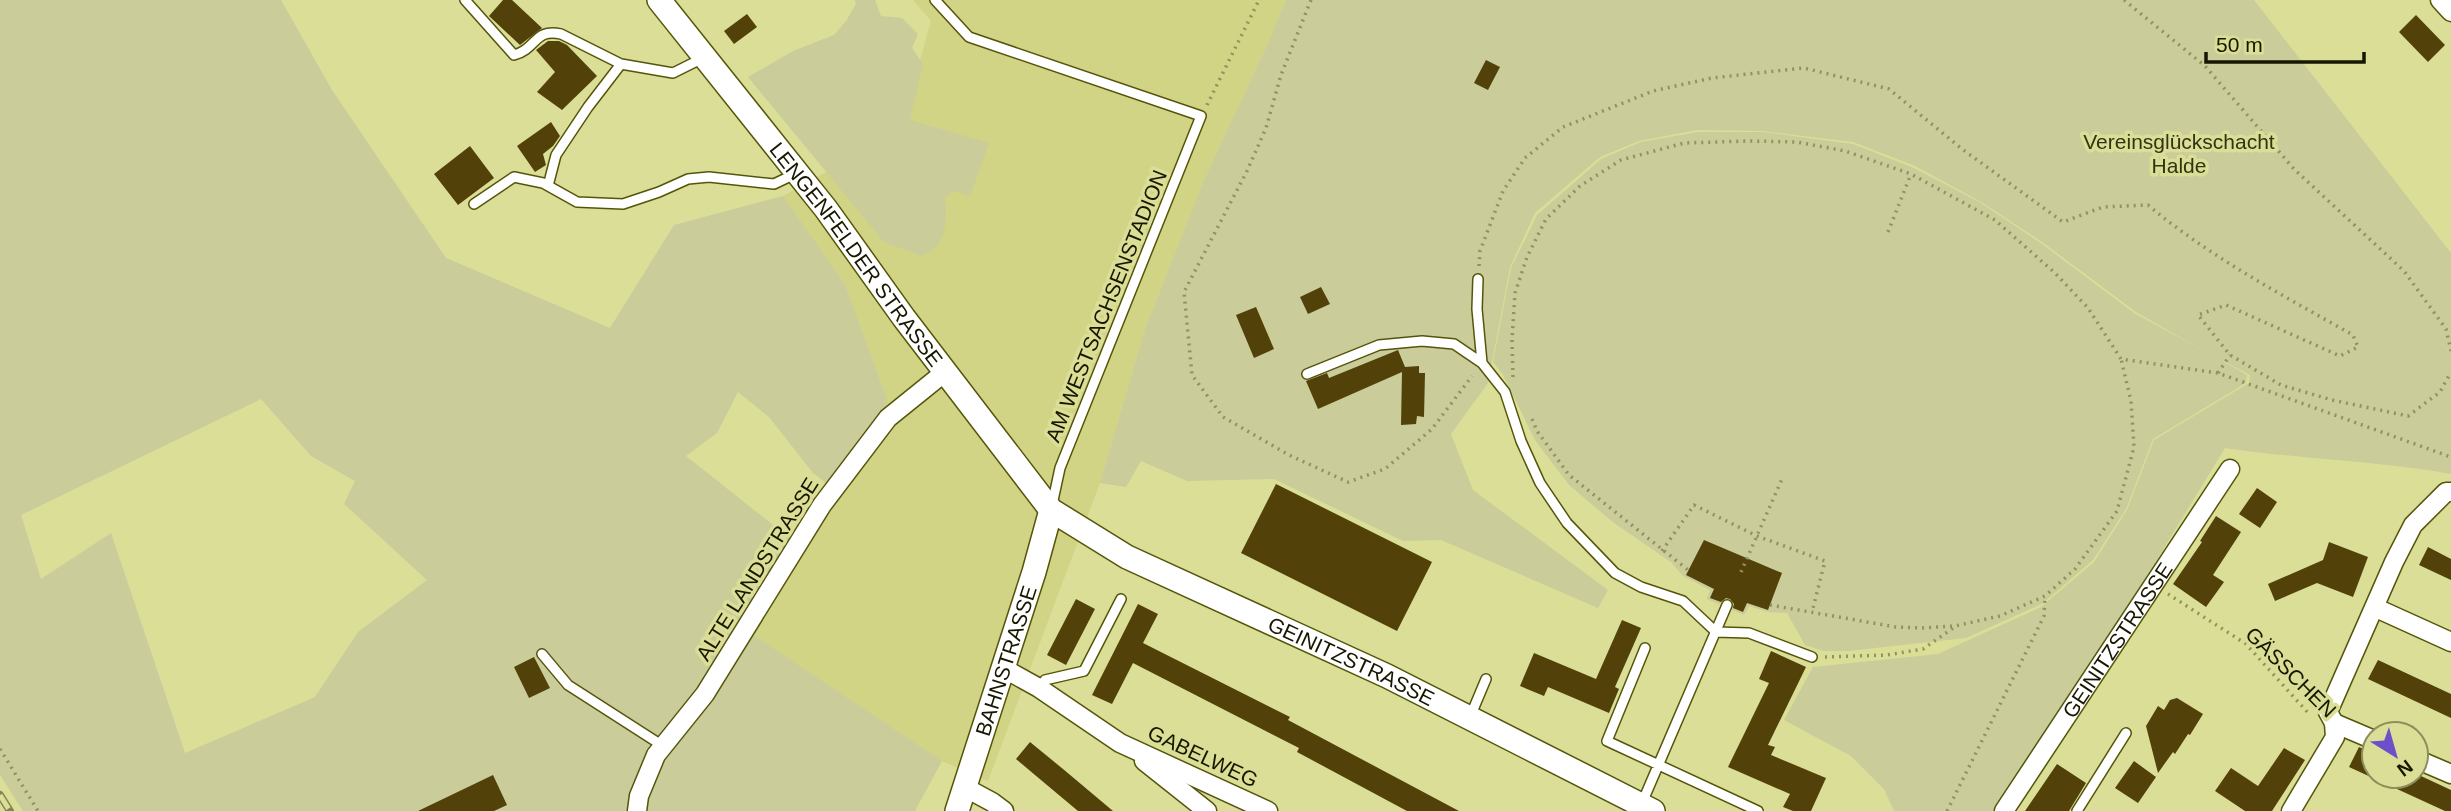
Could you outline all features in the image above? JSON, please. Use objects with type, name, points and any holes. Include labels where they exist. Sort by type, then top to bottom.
[{"type":"main road","name":"LENGENFELDER STRASSE","points":[[659,0],[797,172],[1051,510]]},
{"type":"main road","name":"GEINITZSTRASSE","points":[[1051,510],[1127,557],[1245,609],[1470,717],[1644,809]]},
{"type":"main road","name":"BAHNSTRASSE","points":[[957,811],[1051,510]]},
{"type":"street","points":[[2440,0],[2451,12]]},
{"type":"street","name":"ALTE LANDSTRASSE","points":[[637,811],[639,796],[656,755],[705,694],[822,505],[888,418],[945,372]]},
{"type":"street","name":"GEINITZSTRASSE","points":[[2004,811],[2230,469]]},
{"type":"street","points":[[2291,811],[2335,730],[2328,712],[2413,525],[2446,492],[2451,492]]},
{"type":"street","points":[[2376,608],[2451,642]]},
{"type":"street","name":"GABELWEG","points":[[1003,668],[1039,688],[1120,743],[1207,811]]},
{"type":"street","points":[[2335,730],[2360,736]]},
{"type":"street","name":"GABELWEG","points":[[1120,743],[1268,811]]},
{"type":"street","points":[[2430,765],[2451,774]]},
{"type":"street","points":[[966,788],[1004,811]]},
{"type":"lane","points":[[465,0],[514,55],[525,52],[539,36],[551,32],[561,34],[621,64],[673,74],[705,57]]},
{"type":"lane","points":[[935,0],[968,37],[1201,116]]},
{"type":"lane","points":[[548,186],[556,155],[621,64]]},
{"type":"lane","name":"AM WESTSACHSENSTADION","points":[[1051,510],[1060,468],[1201,116]]},
{"type":"lane","points":[[474,204],[514,177],[548,186],[577,202],[623,204],[688,179],[709,177],[774,184],[797,172]]},
{"type":"lane","points":[[1478,279],[1477,309],[1482,363]]},
{"type":"lane","points":[[1307,374],[1379,345],[1422,341],[1454,344],[1482,363],[1505,391],[1521,441],[1540,483],[1567,523],[1615,573],[1641,587],[1683,601],[1716,632],[1749,633],[1812,657]]},
{"type":"lane","points":[[1039,688],[1045,680],[1084,670],[1121,599]]},
{"type":"lane","points":[[1644,809],[1727,605]]},
{"type":"lane","points":[[1645,648],[1607,741],[1758,811]]},
{"type":"lane","points":[[542,654],[568,685],[663,746]]},
{"type":"lane","points":[[1470,717],[1486,679]]},
{"type":"lane","points":[[2077,811],[2126,733]]},
{"type":"path","points":[[1201,116],[1258,0]]},
{"type":"path","points":[[1311,0],[1247,171],[1184,292],[1192,376],[1223,416],[1289,455],[1348,482],[1385,469],[1432,429],[1482,363]]},
{"type":"path","points":[[2124,0],[2205,66],[2294,169],[2403,271],[2446,329],[2451,351]]},
{"type":"path","points":[[1478,279],[1480,251],[1503,191],[1525,158],[1563,127],[1653,91],[1712,78],[1804,68],[1889,89],[1962,149],[2063,222],[2103,207],[2148,205],[2182,233],[2268,288],[2353,335],[2358,347],[2340,356],[2226,305],[2198,315],[2230,355],[2281,385],[2332,400],[2408,416],[2440,392],[2451,372]]},
{"type":"path","points":[[1513,377],[1515,293],[1527,257],[1546,219],[1580,186],[1621,160],[1684,143],[1797,142],[1845,151],[1911,174],[1995,220],[2025,246],[2088,308],[2121,359],[2131,401],[2134,447],[2117,512],[2075,569],[2045,596],[2000,616],[1955,626],[1896,627],[1770,605]]},
{"type":"path","points":[[1888,232],[1911,174]]},
{"type":"path","points":[[2218,373],[2230,355]]},
{"type":"path","points":[[2121,359],[2218,373],[2451,457]]},
{"type":"path","points":[[1527,410],[1537,431],[1569,475],[1688,570]]},
{"type":"path","points":[[1741,572],[1782,479]]},
{"type":"path","points":[[1662,551],[1694,505],[1757,536],[1825,561],[1812,612]]},
{"type":"path","name":"GÄSSCHEN","points":[[2153,584],[2246,644],[2296,702],[2335,730]]},
{"type":"path","points":[[1947,811],[2044,616],[2045,596]]},
{"type":"path","points":[[1812,657],[1887,655],[1923,649],[1955,626]]},
{"type":"path","points":[[0,749],[38,811]]},
{"type":"shaded area","points":[[913,0],[1286,0],[1204,180],[1145,329],[1100,483],[988,781],[942,761],[740,627],[792,540],[888,402],[845,284],[783,196],[826,172],[904,118],[931,21]]},
{"type":"green space","points":[[0,0],[281,0],[332,90],[446,258],[610,328],[674,225],[783,196],[845,284],[888,402],[830,486],[813,473],[769,417],[738,392],[717,433],[686,456],[792,540],[741,627],[942,761],[915,811],[23,811],[0,775]],"holes":[[[261,399],[311,456],[355,481],[344,504],[427,580],[358,632],[315,697],[185,753],[111,533],[41,579],[21,515]]]},
{"type":"green space","points":[[855,0],[875,0],[881,16],[902,18],[918,34],[912,48],[923,64],[910,120],[989,143],[970,196],[954,191],[945,197],[944,232],[937,246],[922,256],[884,242],[748,77],[793,51],[834,35],[846,21],[856,4]]},
{"type":"green space","name":"Vereinsglückschacht Halde","points":[[1286,0],[2254,0],[2451,253],[2451,474],[2225,448],[2073,697],[1996,811],[1894,811],[1884,789],[1851,756],[1784,720],[1813,667],[1938,654],[2041,607],[2094,562],[2127,510],[2154,440],[2249,383],[2250,375],[2216,357],[2247,375],[2246,383],[2153,439],[2126,509],[2093,560],[2042,604],[1966,638],[1848,651],[1824,651],[1805,645],[1787,613],[1768,612],[1749,606],[1744,615],[1707,599],[1710,590],[1683,576],[1671,562],[1614,523],[1569,485],[1535,440],[1503,375],[1493,362],[1511,268],[1537,215],[1601,159],[1641,142],[1698,132],[1763,132],[1853,144],[1914,168],[1981,203],[2042,244],[2134,313],[2204,351],[2136,312],[2042,242],[1983,203],[1915,166],[1853,142],[1762,131],[1697,130],[1639,141],[1600,157],[1535,213],[1510,267],[1488,383],[1451,434],[1473,490],[1608,590],[1598,608],[1441,540],[1403,541],[1274,479],[1187,481],[1141,461],[1126,487],[1100,483],[1145,329],[1204,180]]},
{"type":"building","points":[[503,0],[512,0],[542,28],[520,45],[489,16]]},
{"type":"building","points":[[747,14],[757,27],[734,44],[724,31]]},
{"type":"building","points":[[2416,15],[2445,45],[2428,62],[2399,32]]},
{"type":"building","points":[[548,41],[559,41],[567,45],[597,76],[562,110],[537,92],[555,72],[536,50]]},
{"type":"building","points":[[1486,60],[1500,67],[1488,90],[1474,83]]},
{"type":"building","points":[[551,122],[560,136],[543,154],[546,165],[535,172],[517,146]]},
{"type":"building","points":[[470,146],[494,178],[458,205],[434,174]]},
{"type":"building","points":[[1321,287],[1330,304],[1308,314],[1300,297]]},
{"type":"building","points":[[1256,307],[1274,349],[1254,358],[1236,315]]},
{"type":"building","points":[[1398,350],[1405,367],[1419,366],[1419,373],[1425,373],[1424,417],[1417,416],[1416,424],[1401,425],[1402,372],[1318,409],[1306,381],[1327,373],[1329,378]]},
{"type":"building","points":[[1276,484],[1432,562],[1397,631],[1241,553]]},
{"type":"building","points":[[2257,488],[2277,502],[2260,528],[2239,514]]},
{"type":"building","points":[[2216,516],[2241,532],[2213,575],[2224,582],[2206,607],[2173,584]]},
{"type":"building","points":[[1704,540],[1782,573],[1768,610],[1747,603],[1743,612],[1733,608],[1734,604],[1730,599],[1726,598],[1721,602],[1710,598],[1714,589],[1686,575]]},
{"type":"building","points":[[2329,542],[2368,557],[2353,597],[2317,583],[2275,601],[2268,584],[2323,560]]},
{"type":"building","points":[[2428,547],[2451,559],[2451,580],[2419,565]]},
{"type":"building","points":[[1076,599],[1095,609],[1066,665],[1047,655]]},
{"type":"building","points":[[1138,604],[1158,614],[1143,643],[1290,717],[1288,720],[1459,811],[1407,811],[1297,752],[1299,748],[1133,663],[1112,704],[1092,695]]},
{"type":"building","points":[[1622,620],[1641,628],[1615,687],[1619,689],[1609,713],[1548,687],[1544,696],[1520,686],[1534,653],[1596,679]]},
{"type":"building","points":[[1771,651],[1806,667],[1768,745],[1775,747],[1771,755],[1826,778],[1811,811],[1793,811],[1783,807],[1790,794],[1728,767],[1769,683],[1759,679]]},
{"type":"building","points":[[534,657],[550,688],[529,698],[514,667]]},
{"type":"building","points":[[2378,660],[2451,694],[2451,718],[2368,679]]},
{"type":"building","points":[[2177,698],[2203,714],[2190,735],[2188,734],[2158,773],[2146,726],[2158,706],[2164,710],[2170,700]]},
{"type":"building","points":[[1030,742],[1113,811],[1078,811],[1016,759]]},
{"type":"building","points":[[2359,747],[2360,747],[2360,772],[2349,767]]},
{"type":"building","points":[[2284,748],[2305,760],[2272,811],[2245,811],[2215,791],[2231,768],[2258,786]]},
{"type":"building","points":[[2134,761],[2156,777],[2138,803],[2115,788]]},
{"type":"building","points":[[2057,764],[2086,783],[2069,811],[2025,811]]},
{"type":"building","points":[[493,775],[507,805],[494,811],[418,811]]},
{"type":"building","points":[[2430,780],[2451,790],[2451,811],[2445,811],[2399,790],[2430,790]]},
{"type":"railway","points":[[0,795],[10,811]]}]
